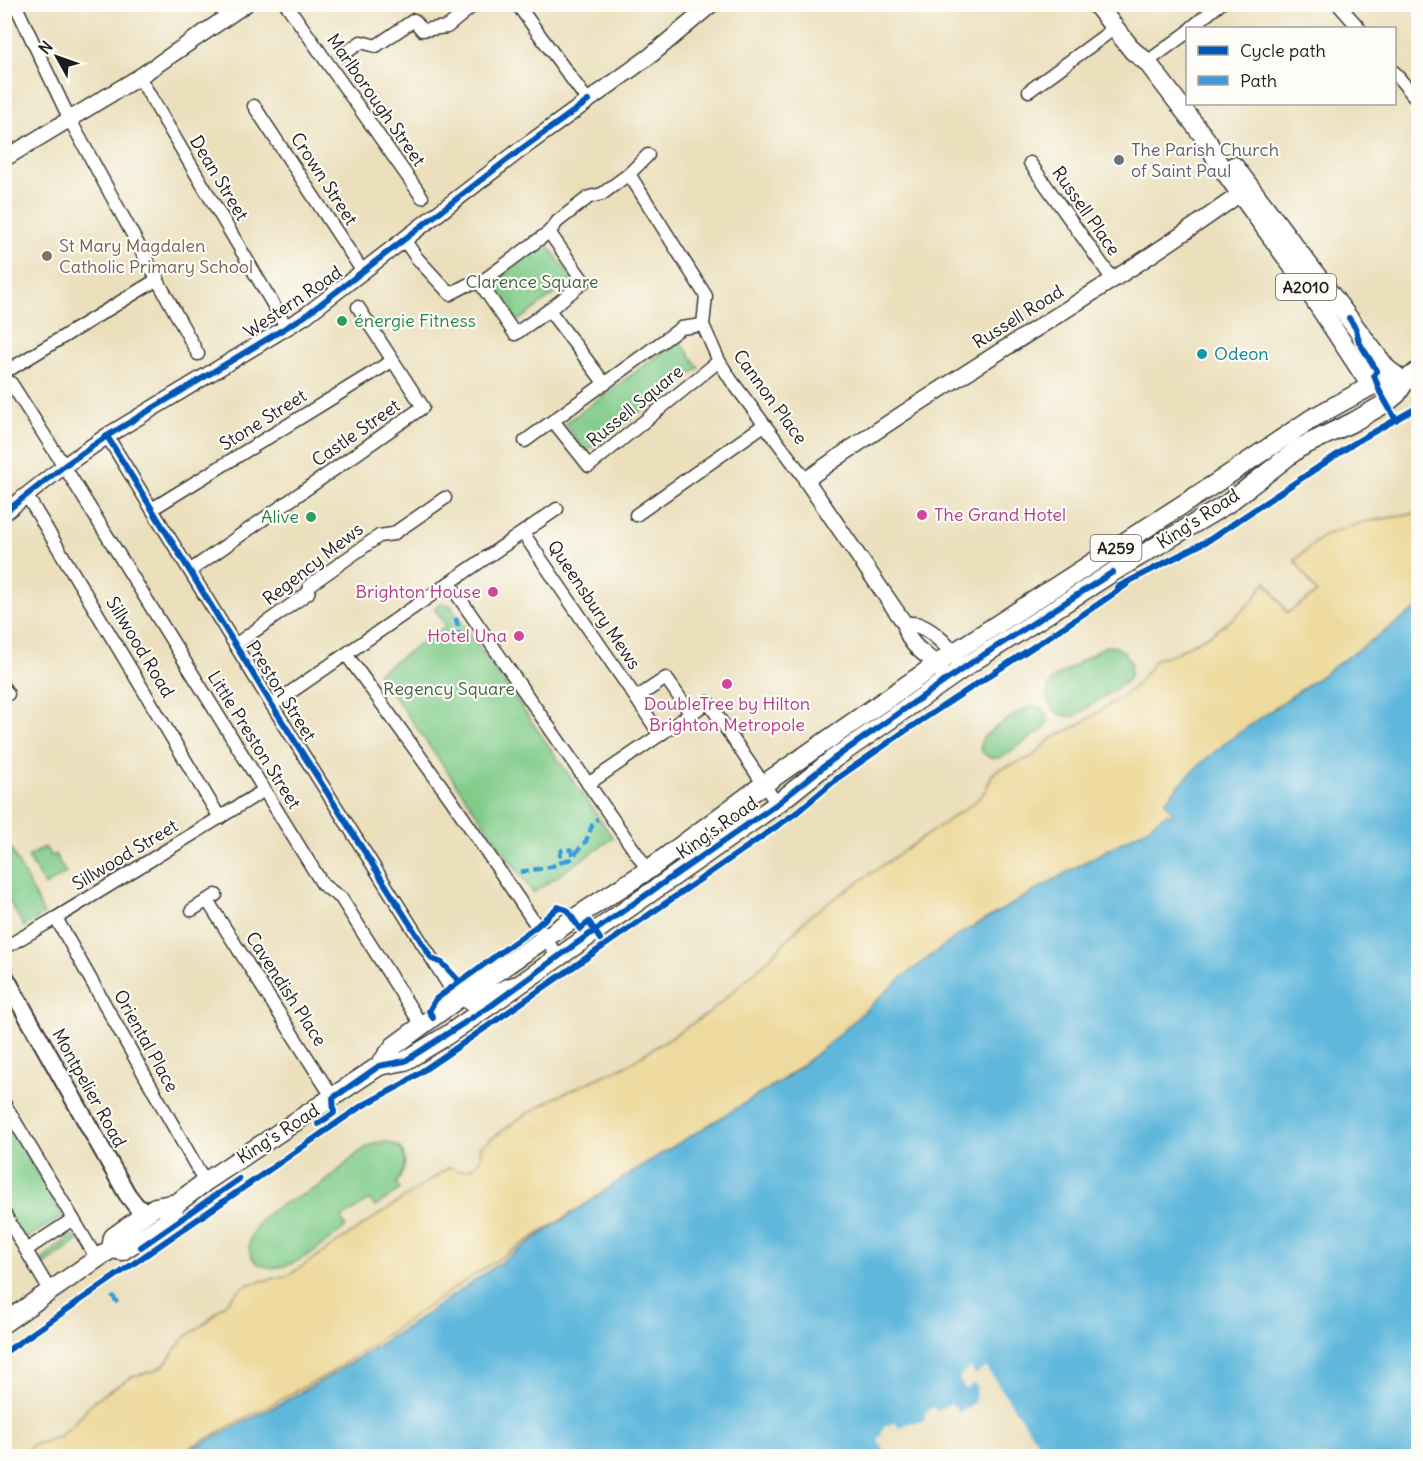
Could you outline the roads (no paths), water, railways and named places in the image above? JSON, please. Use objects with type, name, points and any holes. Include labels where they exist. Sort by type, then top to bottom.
[{"type":"main road","name":"A2010","points":[[1096,4],[1133,51],[1147,62],[1208,142],[1217,161],[1245,190],[1348,332]]},
{"type":"main road","name":"A2010","points":[[1111,4],[1144,50],[1147,62]]},
{"type":"main road","points":[[1348,332],[1365,338],[1387,369],[1409,377]]},
{"type":"main road","points":[[1348,332],[1371,386],[1409,377]]},
{"type":"main road","name":"King's Road","points":[[379,1066],[405,1061],[529,979],[777,804],[832,760],[963,669],[1113,572],[1227,504],[1299,448],[1386,403],[1397,394],[1409,377]]},
{"type":"main road","name":"King's Road","points":[[4,1323],[104,1254],[122,1251],[166,1222],[177,1203],[205,1182],[379,1066],[394,1046],[459,999],[648,870],[764,783],[953,653],[1296,429],[1371,386]]},
{"type":"main road","name":"Montpelier Road","points":[[4,975],[126,1194],[137,1207],[147,1212]]},
{"type":"main road","name":"King's Road","points":[[104,1254],[113,1237],[147,1212],[155,1207],[177,1203]]},
{"type":"street","points":[[15,4],[70,120],[198,354]]},
{"type":"street","points":[[4,159],[139,77],[246,4]]},
{"type":"street","name":"Marlborough Street","points":[[286,4],[334,62],[422,197]]},
{"type":"street","points":[[348,51],[361,42],[376,46],[414,20],[422,30],[447,27],[475,4]]},
{"type":"street","points":[[516,4],[588,101]]},
{"type":"street","name":"Western Road","points":[[4,513],[107,436],[287,328],[405,241],[520,150],[650,56],[712,4]]},
{"type":"street","points":[[1192,27],[1220,4]]},
{"type":"street","points":[[1338,4],[1358,27]]},
{"type":"street","points":[[1029,91],[1115,28]]},
{"type":"street","points":[[1147,62],[1186,33]]},
{"type":"street","points":[[1396,73],[1419,101]]},
{"type":"street","name":"Dean Street","points":[[139,77],[287,328]]},
{"type":"street","name":"Crown Street","points":[[254,106],[363,272]]},
{"type":"street","points":[[405,241],[416,257],[450,294],[466,285],[480,284],[549,232],[558,221],[589,197],[602,194],[629,174],[648,155]]},
{"type":"street","name":"Russell Place","points":[[1030,163],[1113,280]]},
{"type":"street","name":"Cannon Place","points":[[629,174],[706,296],[703,325],[719,361],[806,480],[905,624],[907,638],[937,664],[947,680]]},
{"type":"street","name":"Russell Road","points":[[806,480],[858,442],[1113,280],[1245,190]]},
{"type":"street","points":[[480,284],[514,334],[549,310],[584,282],[549,232]]},
{"type":"street","points":[[7,375],[158,279]]},
{"type":"street","name":"Castle Street","points":[[191,570],[423,407],[358,307]]},
{"type":"street","points":[[549,310],[606,384]]},
{"type":"street","name":"Russell Square","points":[[525,441],[681,328],[703,325]]},
{"type":"street","name":"Stone Street","points":[[152,508],[392,361]]},
{"type":"street","name":"Russell Square","points":[[554,422],[589,466],[719,361]]},
{"type":"street","name":"Little Preston Street","points":[[7,375],[323,885],[341,898],[423,1026]]},
{"type":"street","points":[[636,515],[764,425]]},
{"type":"street","name":"Preston Street","points":[[107,436],[272,705],[442,976],[459,999]]},
{"type":"street","name":"Sillwood Road","points":[[27,496],[220,818]]},
{"type":"street","name":"Regency Mews","points":[[235,645],[308,593],[310,585],[353,554],[380,536],[393,534],[445,498]]},
{"type":"street","points":[[272,705],[557,509]]},
{"type":"street","name":"Queensbury Mews","points":[[523,533],[660,735]]},
{"type":"street","points":[[449,583],[648,870]]},
{"type":"street","points":[[905,624],[919,625],[929,631],[953,653],[963,669]]},
{"type":"street","points":[[346,654],[450,798],[558,957]]},
{"type":"street","name":"Queensbury Mews","points":[[636,698],[666,678],[691,714]]},
{"type":"street","points":[[588,784],[708,702],[777,804]]},
{"type":"street","name":"Sillwood Street","points":[[4,948],[263,791]]},
{"type":"street","name":"Cavendish Place","points":[[192,910],[211,897],[333,1098]]},
{"type":"street","name":"Oriental Place","points":[[56,918],[205,1182]]},
{"type":"street","points":[[459,999],[468,1003],[503,986],[529,979]]},
{"type":"street","points":[[4,1102],[73,1219],[104,1254]]},
{"type":"street","points":[[4,1213],[50,1291]]},
{"type":"street","points":[[26,1250],[73,1219]]},
{"type":"water","points":[[1418,608],[1418,1456],[178,1456],[330,1376],[407,1327],[641,1166],[786,1078],[825,1047],[900,979],[960,934],[1144,830],[1167,813],[1170,816],[1173,813],[1165,802],[1200,764],[1229,740]]},
{"type":"tunnel","points":[[338,59],[348,51]]},
{"type":"place","name":"The Parish Church of Saint Paul","points":[[1119,160]]},
{"type":"place","name":"St Mary Magdalen Catholic Primary School","points":[[47,256]]},
{"type":"place","name":"énergie Fitness","points":[[342,321]]},
{"type":"place","name":"Odeon","points":[[1202,354]]},
{"type":"place","name":"The Grand Hotel","points":[[922,515]]},
{"type":"place","name":"Alive","points":[[311,517]]},
{"type":"place","name":"Brighton House","points":[[493,592]]},
{"type":"place","name":"Hotel Una","points":[[519,636]]},
{"type":"place","name":"DoubleTree by Hilton Brighton Metropole","points":[[727,684]]},
{"type":"park label","name":"Clarence Square","points":[[532,282]]},
{"type":"park label","name":"Regency Square","points":[[449,689]]}]
